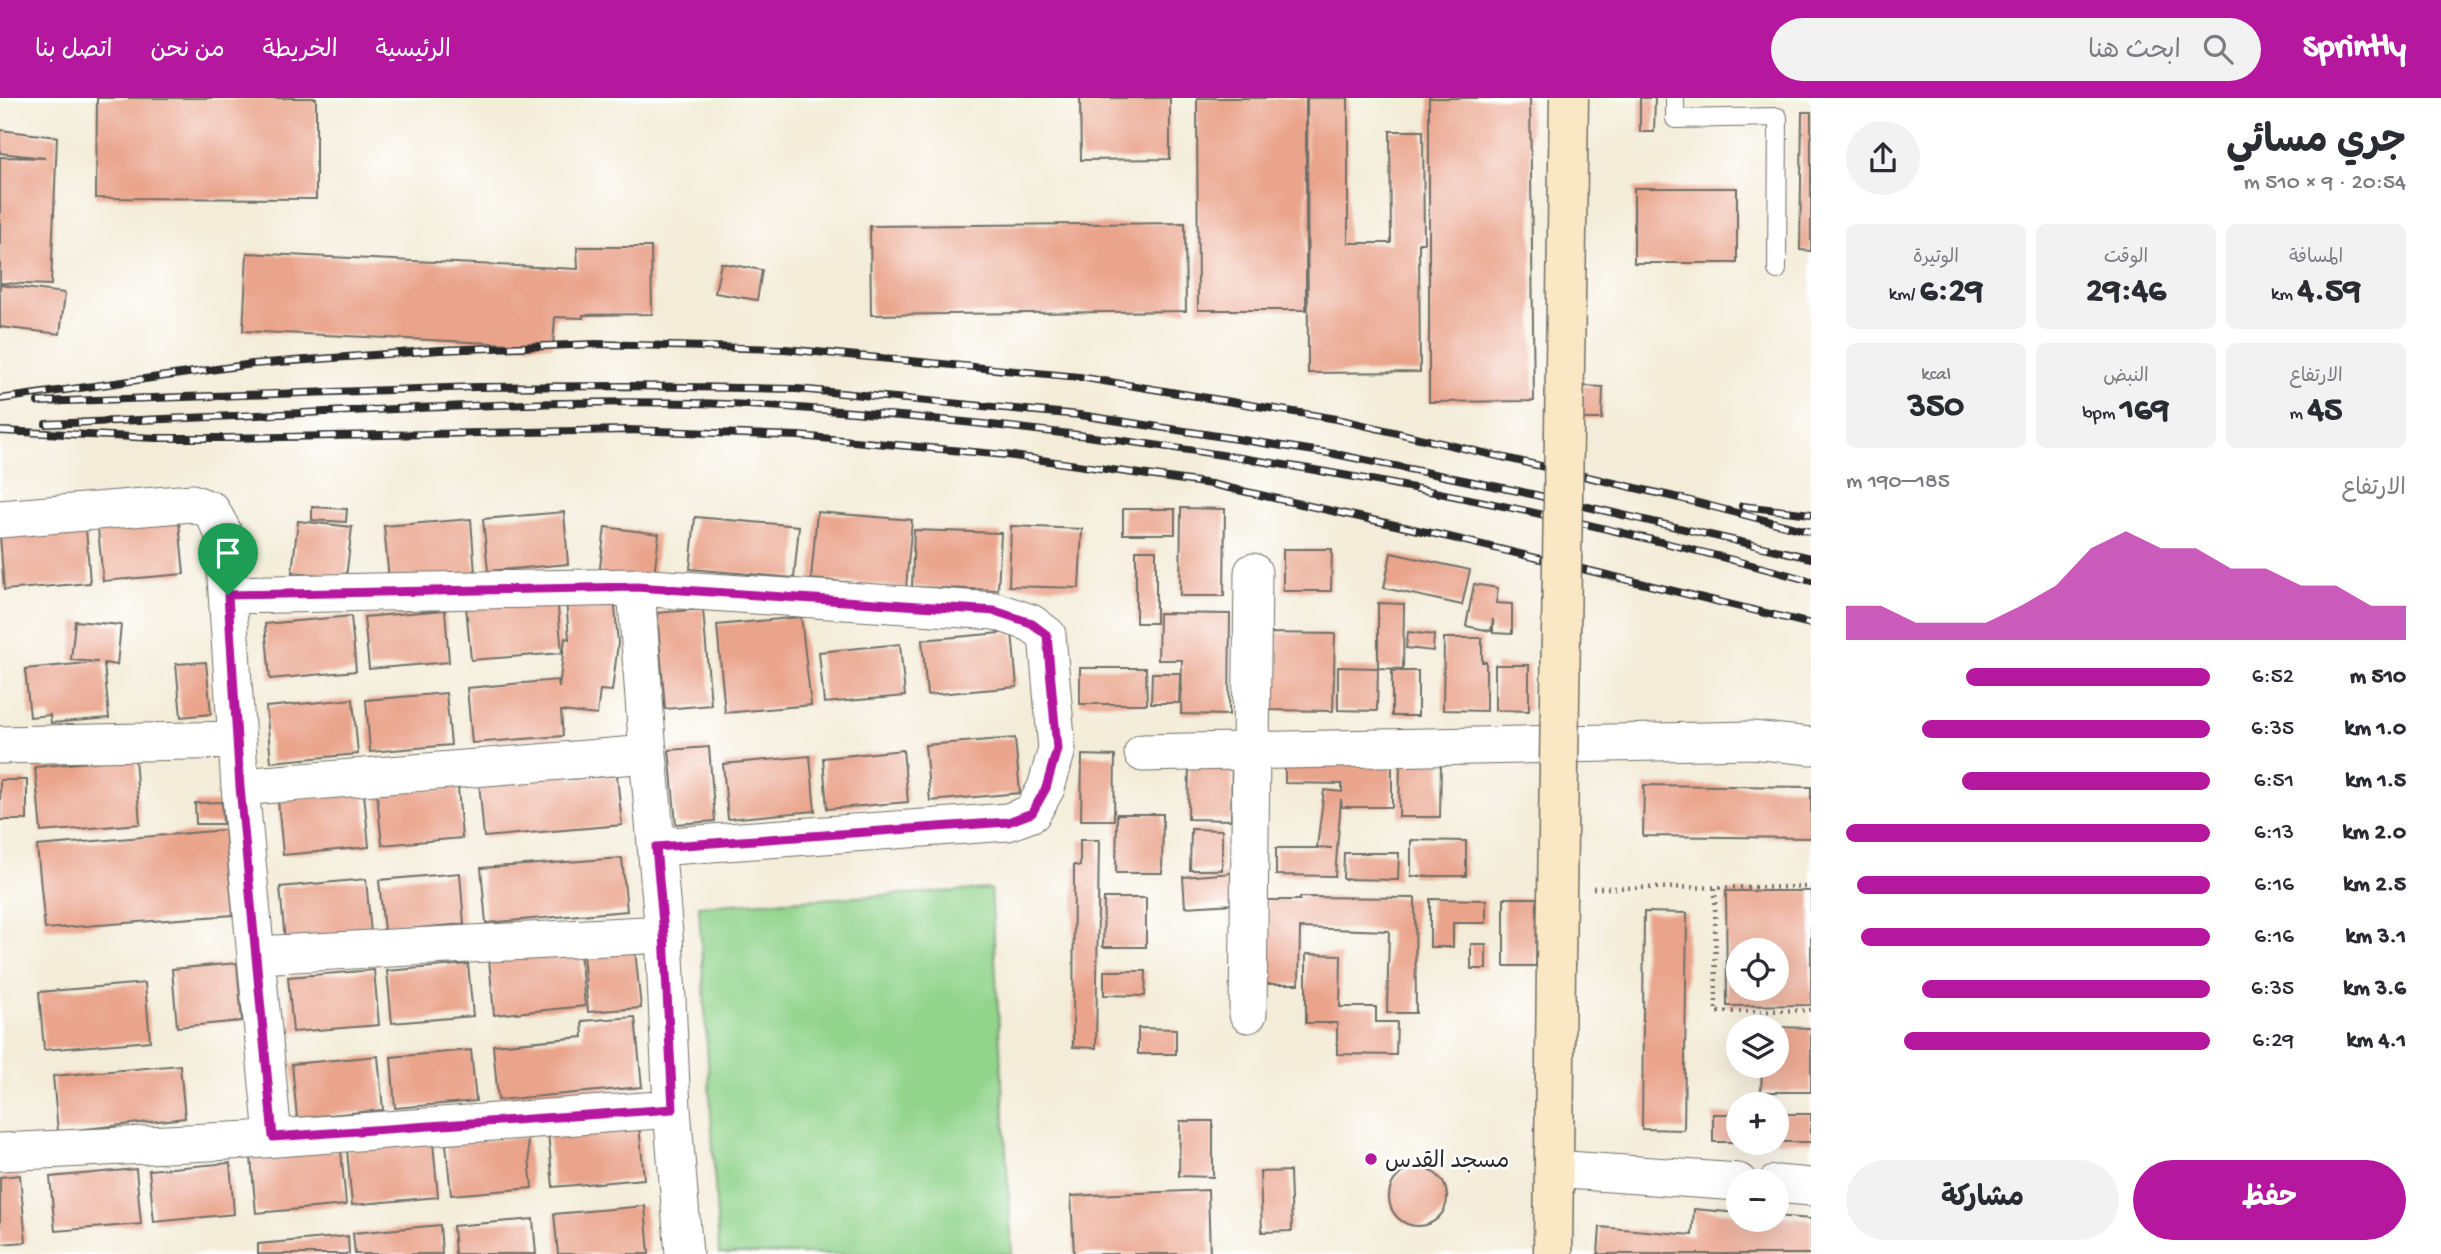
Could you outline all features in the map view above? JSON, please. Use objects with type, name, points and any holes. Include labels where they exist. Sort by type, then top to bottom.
[{"type":"main road","points":[[1553,1254],[1569,98]]},
{"type":"street","points":[[0,519],[192,503],[211,510],[223,531],[240,787],[273,1137]]},
{"type":"street","points":[[1248,1014],[1253,572]]},
{"type":"street","points":[[228,595],[636,587],[995,611],[1031,623],[1047,635],[1057,749],[1046,788],[1032,813],[1008,822],[656,847]]},
{"type":"street","points":[[636,587],[664,934],[684,1254]]},
{"type":"street","points":[[0,745],[237,740]]},
{"type":"street","points":[[1143,753],[1752,740],[1811,746]]},
{"type":"street","points":[[240,787],[648,754]]},
{"type":"street","points":[[256,955],[664,934]]},
{"type":"street","points":[[0,1152],[250,1140],[673,1109]]},
{"type":"street","points":[[1553,1169],[1726,1181]]},
{"type":"street","points":[[1789,1185],[1811,1187]]},
{"type":"lane","points":[[1675,98],[1675,119],[1778,117],[1777,270]]},
{"type":"path","points":[[1557,888],[1811,887]]},
{"type":"path","points":[[1715,888],[1716,1013],[1811,1010]]},
{"type":"green space","points":[[991,889],[1012,1254],[719,1254],[699,906]]},
{"type":"building","points":[[97,98],[316,98],[316,199],[96,198]]},
{"type":"building","points":[[1080,98],[1170,98],[1170,159],[1081,160]]},
{"type":"building","points":[[1197,98],[1306,98],[1306,310],[1198,310]]},
{"type":"building","points":[[1307,98],[1348,98],[1348,243],[1391,243],[1390,131],[1423,131],[1424,243],[1419,243],[1420,372],[1308,373]]},
{"type":"building","points":[[1429,98],[1530,98],[1534,401],[1429,402]]},
{"type":"building","points":[[1640,98],[1655,98],[1654,132],[1640,132]]},
{"type":"building","points":[[1802,112],[1811,112],[1811,251],[1800,250]]},
{"type":"building","points":[[0,130],[57,137],[51,285],[0,283],[0,157],[45,158],[0,153]]},
{"type":"building","points":[[1634,188],[1737,188],[1737,263],[1634,263]]},
{"type":"building","points":[[1185,223],[1186,311],[871,315],[870,226]]},
{"type":"building","points":[[577,247],[651,247],[652,314],[555,317],[553,346],[243,331],[247,253],[578,269]]},
{"type":"building","points":[[721,263],[762,270],[757,300],[715,293]]},
{"type":"building","points":[[0,285],[65,293],[60,334],[0,327]]},
{"type":"building","points":[[1583,386],[1603,387],[1602,419],[1583,419]]},
{"type":"building","points":[[312,507],[347,509],[346,522],[312,520]]},
{"type":"building","points":[[1181,508],[1225,509],[1224,596],[1180,596]]},
{"type":"building","points":[[1123,509],[1175,509],[1175,534],[1123,534]]},
{"type":"building","points":[[564,512],[568,564],[488,571],[483,519]]},
{"type":"building","points":[[817,512],[912,520],[906,588],[811,579]]},
{"type":"building","points":[[695,517],[799,526],[794,578],[690,569]]},
{"type":"building","points":[[471,519],[475,573],[389,581],[384,526]]},
{"type":"building","points":[[298,521],[352,527],[346,578],[292,572]]},
{"type":"building","points":[[179,522],[184,574],[103,581],[98,529]]},
{"type":"building","points":[[1011,526],[1082,529],[1079,588],[1009,586]]},
{"type":"building","points":[[605,527],[659,534],[653,583],[599,576]]},
{"type":"building","points":[[86,528],[90,583],[4,590],[0,536]]},
{"type":"building","points":[[914,530],[1001,533],[998,590],[912,587]]},
{"type":"building","points":[[1283,549],[1332,549],[1331,591],[1283,591]]},
{"type":"building","points":[[1136,550],[1156,550],[1156,623],[1136,623]]},
{"type":"building","points":[[1391,553],[1470,570],[1462,605],[1384,588]]},
{"type":"building","points":[[1474,584],[1498,588],[1496,603],[1512,604],[1512,634],[1493,633],[1493,619],[1491,631],[1466,626]]},
{"type":"building","points":[[614,595],[618,644],[612,691],[600,690],[597,715],[561,711],[563,736],[472,743],[467,688],[558,680],[559,688],[565,638],[569,639],[566,599]]},
{"type":"building","points":[[557,597],[562,653],[471,660],[466,606]]},
{"type":"building","points":[[1378,603],[1404,604],[1403,669],[1378,668]]},
{"type":"building","points":[[703,609],[711,705],[665,709],[657,613]]},
{"type":"building","points":[[445,610],[449,662],[369,669],[364,617]]},
{"type":"building","points":[[1159,613],[1230,614],[1229,715],[1181,714],[1182,660],[1158,660]]},
{"type":"building","points":[[351,616],[356,671],[270,679],[265,624]]},
{"type":"building","points":[[801,617],[811,705],[725,713],[717,625]]},
{"type":"building","points":[[75,621],[121,625],[117,665],[104,663],[109,718],[51,723],[50,715],[30,717],[25,669],[98,662],[71,660]]},
{"type":"building","points":[[1012,632],[1017,687],[927,695],[922,640]]},
{"type":"building","points":[[1408,632],[1434,635],[1433,651],[1406,648]]},
{"type":"building","points":[[1264,633],[1335,634],[1333,711],[1263,710]]},
{"type":"building","points":[[1444,638],[1482,638],[1482,662],[1486,662],[1486,711],[1443,710]]},
{"type":"building","points":[[900,644],[905,696],[824,703],[819,652]]},
{"type":"building","points":[[206,662],[211,714],[181,717],[176,664]]},
{"type":"building","points":[[1495,665],[1529,665],[1529,711],[1495,710]]},
{"type":"building","points":[[1338,667],[1378,668],[1377,711],[1338,710]]},
{"type":"building","points":[[1080,668],[1146,668],[1147,704],[1080,704]]},
{"type":"building","points":[[1392,671],[1418,671],[1418,716],[1392,716]]},
{"type":"building","points":[[1152,673],[1180,673],[1179,703],[1151,703]]},
{"type":"building","points":[[446,693],[451,745],[370,752],[366,700]]},
{"type":"building","points":[[353,699],[358,754],[271,762],[266,707]]},
{"type":"building","points":[[1015,738],[1020,793],[930,801],[925,745]]},
{"type":"building","points":[[709,747],[715,821],[676,824],[669,750]]},
{"type":"building","points":[[903,750],[908,802],[827,809],[823,758]]},
{"type":"building","points":[[1082,755],[1115,756],[1114,820],[1081,820]]},
{"type":"building","points":[[810,756],[815,811],[728,819],[723,764]]},
{"type":"building","points":[[135,758],[140,824],[41,832],[35,767]]},
{"type":"building","points":[[1285,759],[1392,760],[1392,807],[1342,807],[1341,799],[1335,876],[1276,875],[1276,848],[1332,848],[1317,847],[1324,790],[1342,792],[1342,784],[1285,783]]},
{"type":"building","points":[[1400,761],[1441,761],[1440,817],[1399,817]]},
{"type":"building","points":[[1189,763],[1232,764],[1231,820],[1188,819]]},
{"type":"building","points":[[569,774],[570,779],[617,775],[622,825],[484,837],[479,782]]},
{"type":"building","points":[[0,780],[27,780],[27,820],[0,820]]},
{"type":"building","points":[[1644,785],[1811,787],[1811,838],[1643,836]]},
{"type":"building","points":[[458,787],[462,838],[382,845],[377,794]]},
{"type":"building","points":[[364,793],[369,847],[283,855],[278,800]]},
{"type":"building","points":[[222,802],[223,824],[196,824],[195,803]]},
{"type":"building","points":[[1117,814],[1163,814],[1162,873],[1116,873]]},
{"type":"building","points":[[1191,829],[1222,830],[1222,870],[1190,870]]},
{"type":"building","points":[[225,830],[233,915],[45,929],[37,846]]},
{"type":"building","points":[[1080,840],[1099,840],[1096,1048],[1073,1047],[1074,865],[1080,866]]},
{"type":"building","points":[[1411,840],[1466,841],[1466,876],[1411,876]]},
{"type":"building","points":[[1344,853],[1399,853],[1398,880],[1343,879]]},
{"type":"building","points":[[622,858],[627,911],[486,923],[481,868]]},
{"type":"building","points":[[460,873],[464,924],[384,931],[379,880]]},
{"type":"building","points":[[1232,873],[1235,904],[1185,907],[1183,877]]},
{"type":"building","points":[[366,879],[371,934],[285,941],[280,887]]},
{"type":"building","points":[[1726,891],[1811,891],[1811,1005],[1727,1006],[1727,1001],[1789,1001],[1789,938],[1726,938]]},
{"type":"building","points":[[1300,897],[1415,898],[1416,1013],[1387,1013],[1389,931],[1300,928],[1299,984],[1266,984],[1267,900],[1300,900]]},
{"type":"building","points":[[1104,898],[1146,898],[1146,947],[1103,947]]},
{"type":"building","points":[[1504,898],[1537,898],[1536,966],[1504,966]]},
{"type":"building","points":[[1430,899],[1486,900],[1486,923],[1453,923],[1453,947],[1430,947]]},
{"type":"building","points":[[1644,912],[1687,913],[1684,1130],[1642,1129]]},
{"type":"building","points":[[1471,944],[1486,944],[1486,969],[1471,969]]},
{"type":"building","points":[[635,950],[641,1008],[588,1012],[583,954]]},
{"type":"building","points":[[580,951],[585,1006],[494,1015],[489,959]]},
{"type":"building","points":[[1306,954],[1341,955],[1340,1007],[1376,1007],[1376,1022],[1397,1022],[1396,1055],[1337,1054],[1337,1023],[1306,1023]]},
{"type":"building","points":[[237,963],[242,1021],[177,1027],[172,969]]},
{"type":"building","points":[[468,964],[473,1016],[392,1023],[387,971]]},
{"type":"building","points":[[374,970],[379,1025],[293,1032],[288,977]]},
{"type":"building","points":[[1104,971],[1146,971],[1145,996],[1104,995]]},
{"type":"building","points":[[145,983],[150,1041],[44,1050],[39,992]]},
{"type":"building","points":[[635,1017],[642,1087],[498,1100],[493,1045],[583,1037],[582,1021]]},
{"type":"building","points":[[1789,1027],[1811,1028],[1811,1092],[1761,1092],[1762,1078],[1789,1078]]},
{"type":"building","points":[[1138,1028],[1176,1029],[1176,1054],[1138,1054]]},
{"type":"building","points":[[471,1050],[476,1101],[395,1108],[391,1057]]},
{"type":"building","points":[[378,1056],[383,1110],[297,1118],[292,1064]]},
{"type":"building","points":[[180,1065],[185,1118],[58,1132],[53,1076]]},
{"type":"building","points":[[1713,1114],[1726,1114],[1726,1142],[1713,1142]]},
{"type":"building","points":[[1789,1114],[1811,1114],[1811,1142],[1789,1142]]},
{"type":"building","points":[[1180,1121],[1213,1121],[1213,1177],[1179,1176]]},
{"type":"building","points":[[639,1124],[644,1179],[553,1187],[548,1132]]},
{"type":"building","points":[[527,1137],[532,1188],[451,1195],[446,1144]]},
{"type":"building","points":[[433,1143],[438,1197],[352,1205],[347,1150]]},
{"type":"building","points":[[341,1150],[346,1205],[256,1213],[251,1158]]},
{"type":"building","points":[[230,1163],[234,1214],[154,1222],[149,1170]]},
{"type":"building","points":[[1418,1168],[1429,1170],[1442,1181],[1447,1197],[1445,1208],[1434,1221],[1418,1226],[1407,1224],[1394,1213],[1389,1197],[1391,1186],[1402,1173]]},
{"type":"building","points":[[136,1169],[141,1224],[55,1231],[50,1177]]},
{"type":"building","points":[[1290,1171],[1292,1231],[1262,1232],[1260,1172]]},
{"type":"building","points":[[20,1175],[26,1242],[0,1244],[0,1177]]},
{"type":"building","points":[[1208,1190],[1210,1254],[1074,1254],[1071,1196]]},
{"type":"building","points":[[645,1206],[649,1254],[558,1254],[554,1214]]},
{"type":"building","points":[[1694,1209],[1726,1212],[1726,1232],[1789,1232],[1789,1217],[1811,1219],[1811,1254],[1598,1254],[1600,1227],[1692,1235]]},
{"type":"building","points":[[533,1219],[536,1254],[455,1254],[453,1226]]},
{"type":"building","points":[[440,1225],[442,1254],[355,1254],[353,1233]]},
{"type":"building","points":[[348,1236],[349,1254],[258,1254],[258,1244]]},
{"type":"railway","points":[[0,399],[253,364],[440,350],[596,344],[785,349],[1079,377],[1337,419],[1679,498],[1811,532]]},
{"type":"railway","points":[[38,402],[477,387],[797,389],[1080,415],[1335,454],[1518,491],[1811,558]]},
{"type":"railway","points":[[46,424],[596,402],[748,405],[926,418],[1181,449],[1436,492],[1687,548],[1811,581]]},
{"type":"railway","points":[[0,431],[156,438],[228,438],[628,430],[799,436],[1006,455],[1211,484],[1449,537],[1811,624]]},
{"type":"railway","points":[[1742,506],[1811,514]]},
{"type":"place","name":"مسجد القدس","points":[[1371,1159]]},
{"type":"route","points":[[636,587],[995,611],[1031,623],[1047,635],[1057,749],[1046,788],[1032,813],[1008,822],[656,847],[664,934],[673,1109],[273,1137],[240,787],[228,595],[636,587]]}]
